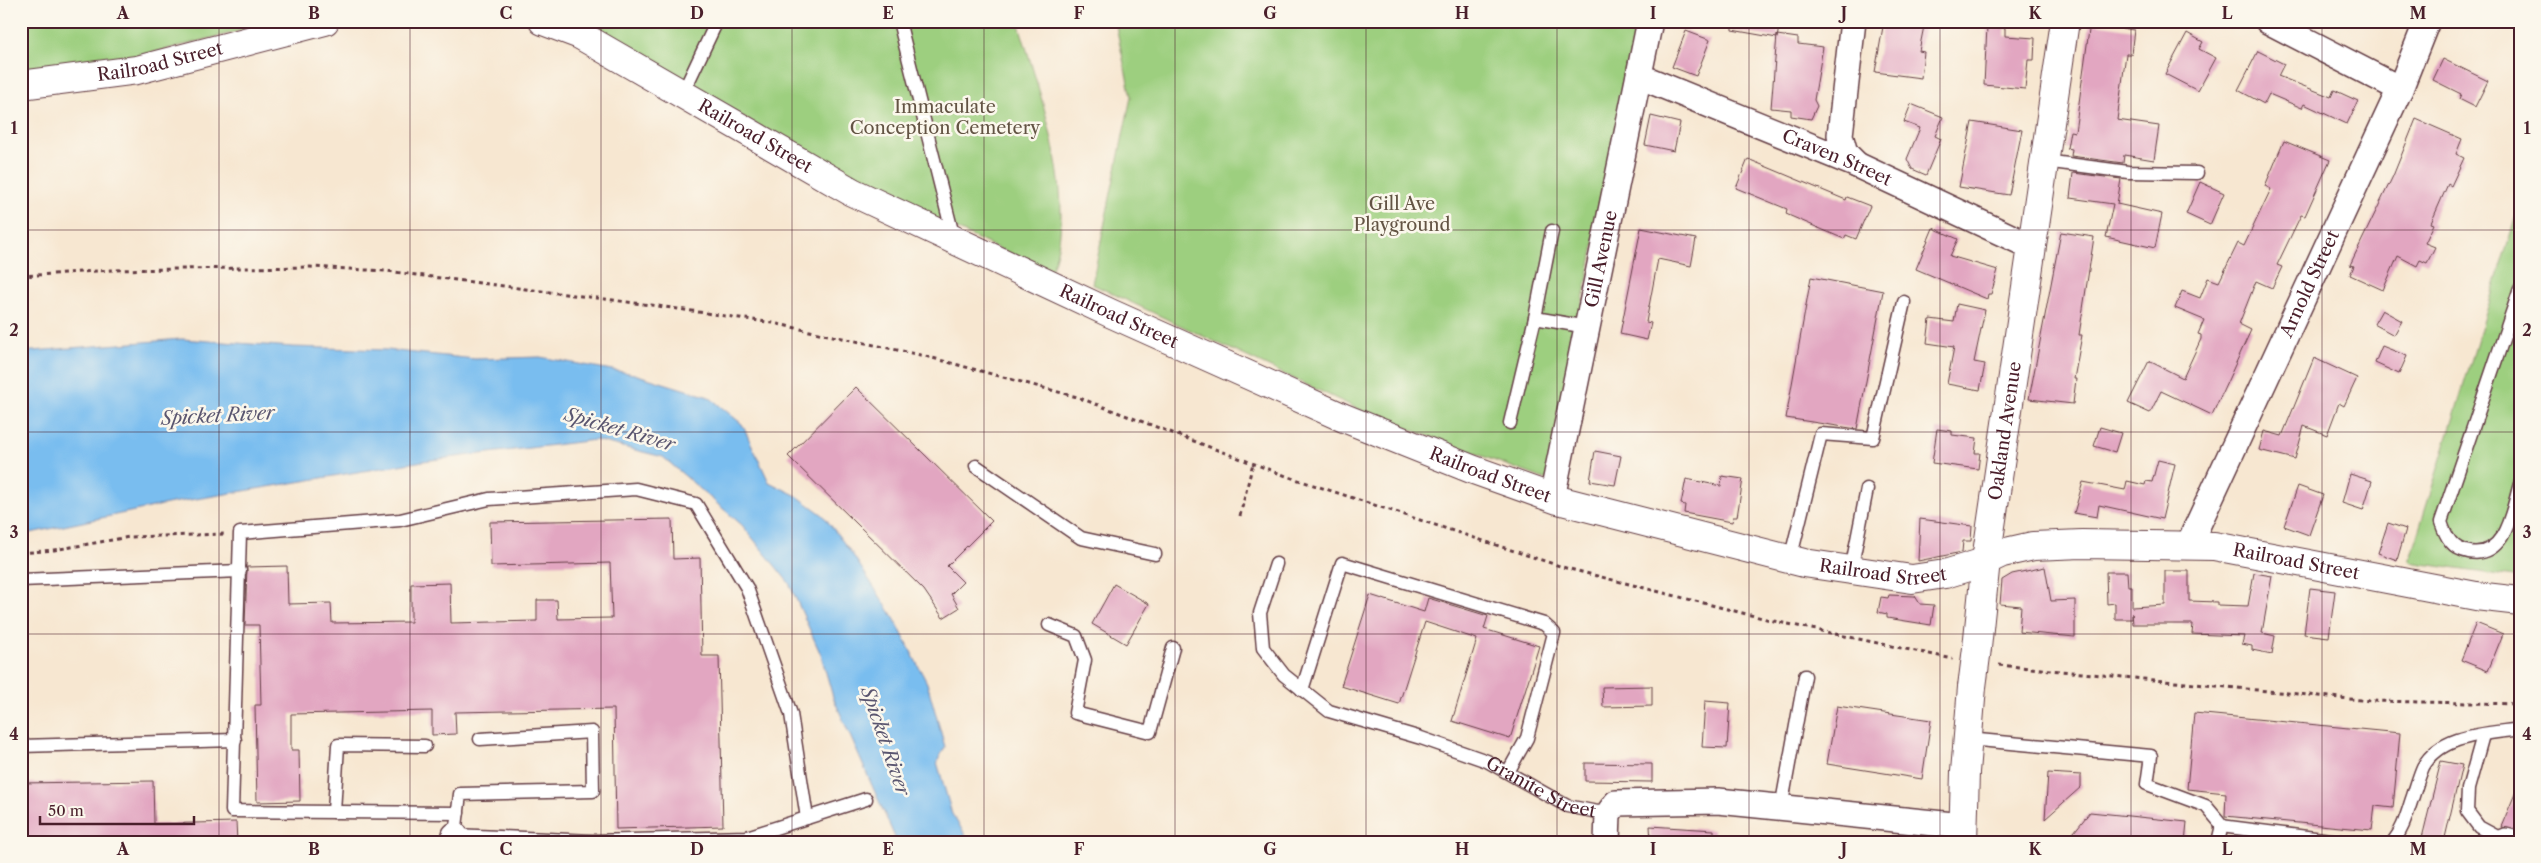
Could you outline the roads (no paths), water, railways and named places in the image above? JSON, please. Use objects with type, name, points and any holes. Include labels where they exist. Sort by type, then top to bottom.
[{"type":"main road","name":"Railroad Street","points":[[21,86],[137,70],[263,29],[325,21]]},
{"type":"main road","name":"Railroad Street","points":[[543,21],[580,35],[852,192],[1344,418],[1474,470],[1552,498],[1790,560],[1912,579],[1946,574],[2002,553],[2032,546],[2082,544],[2214,546],[2476,596],[2520,601]]},
{"type":"main road","name":"Oakland Avenue","points":[[1963,834],[1972,687],[1977,657],[1986,560],[2065,21]]},
{"type":"street","name":"Gill Avenue","points":[[1552,498],[1650,21]]},
{"type":"street","points":[[1853,21],[1840,134],[1845,153],[1857,165]]},
{"type":"street","points":[[2268,21],[2400,89]]},
{"type":"street","name":"Arnold Street","points":[[2188,546],[2400,89],[2427,21]]},
{"type":"street","name":"Craven Street","points":[[1639,76],[1857,165],[2032,247]]},
{"type":"street","name":"Granite Street","points":[[1608,814],[1616,803],[1718,801],[1963,834]]},
{"type":"street","points":[[1607,842],[1608,814]]},
{"type":"lane","points":[[682,95],[717,21]]},
{"type":"lane","points":[[899,21],[954,240]]},
{"type":"lane","points":[[2045,160],[2128,172],[2197,173]]},
{"type":"lane","points":[[1510,423],[1535,318],[1552,231]]},
{"type":"lane","points":[[2520,289],[2441,522],[2446,537],[2463,551],[2477,554],[2490,549],[2508,526],[2520,484]]},
{"type":"lane","points":[[1790,560],[1821,434],[1873,438],[1904,302]]},
{"type":"lane","points":[[1535,318],[1587,328]]},
{"type":"lane","points":[[976,466],[1081,538],[1155,554]]},
{"type":"lane","points":[[807,818],[791,714],[750,597],[696,504],[636,489],[626,489],[489,499],[400,520],[240,533],[232,811],[334,812],[456,830],[593,841],[747,837],[807,818],[866,799]]},
{"type":"lane","points":[[1852,570],[1867,489]]},
{"type":"lane","points":[[1302,690],[1342,563],[1544,624],[1554,633],[1527,738],[1508,772]]},
{"type":"lane","name":"Granite Street","points":[[1276,564],[1260,613],[1263,648],[1284,675],[1329,711],[1421,738],[1487,761],[1567,806],[1608,814]]},
{"type":"lane","points":[[21,580],[240,571]]},
{"type":"lane","points":[[1049,625],[1076,636],[1085,660],[1075,713],[1150,732],[1173,648]]},
{"type":"lane","points":[[1781,808],[1805,676]]},
{"type":"lane","points":[[2394,842],[2402,830],[2423,768],[2433,755],[2444,746],[2482,735],[2520,729]]},
{"type":"lane","points":[[456,830],[460,794],[592,791],[592,732],[480,739]]},
{"type":"lane","points":[[2482,735],[2468,789],[2467,811],[2479,827],[2507,841]]},
{"type":"lane","points":[[1968,739],[2151,756],[2147,784],[2206,806],[2221,826],[2346,842]]},
{"type":"lane","points":[[21,746],[235,740]]},
{"type":"lane","points":[[334,812],[338,745],[424,746]]},
{"type":"lane","points":[[2218,842],[2221,826]]},
{"type":"water","name":"Spicket River","points":[[181,339],[293,347],[387,350],[475,359],[540,357],[634,374],[709,397],[742,424],[769,482],[797,496],[823,515],[853,555],[894,618],[927,683],[945,747],[937,762],[952,814],[970,842],[897,842],[833,697],[821,655],[789,583],[742,525],[663,457],[595,440],[423,461],[172,503],[21,535],[21,352]]},
{"type":"park label","name":"Immaculate Conception Cemetery","points":[[945,117]]},
{"type":"park label","name":"Gill Ave Playground","points":[[1402,214]]}]
